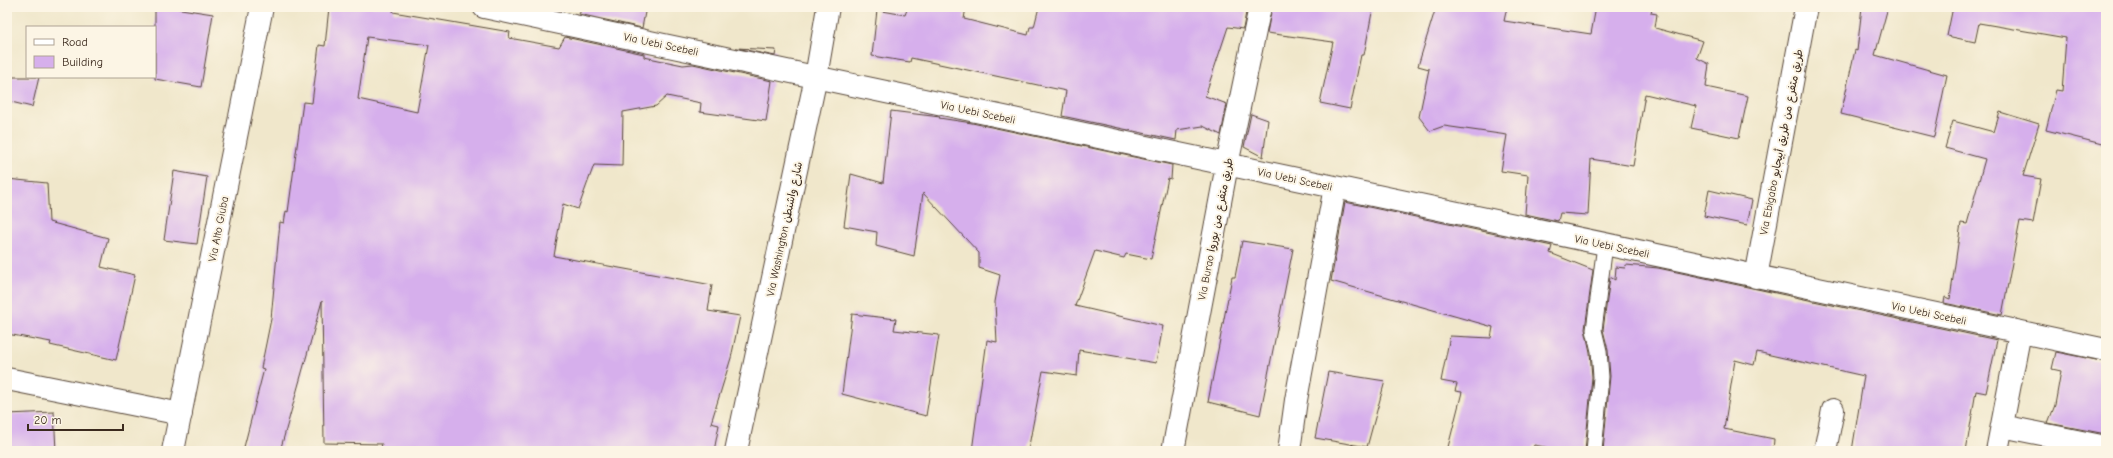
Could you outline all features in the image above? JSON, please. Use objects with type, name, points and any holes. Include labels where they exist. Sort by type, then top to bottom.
[{"type":"street","name":"Via Alto Giuba","points":[[173,451],[262,7]]},
{"type":"street","name":"Via Uebi Scebeli","points":[[484,7],[2106,350]]},
{"type":"street","name":"Via Washington شارع واشنطن","points":[[736,451],[816,77],[828,7]]},
{"type":"street","name":"Via Burao طريق متفرع من بوروا","points":[[1173,451],[1227,165],[1260,7]]},
{"type":"street","name":"Via Ebigabo طريق متفرع من طريق أبيجابو","points":[[1756,277],[1806,7]]},
{"type":"street","points":[[1289,451],[1296,400],[1335,187]]},
{"type":"street","points":[[1997,451],[2020,332]]},
{"type":"street","points":[[7,379],[181,414]]},
{"type":"street","points":[[1825,451],[1833,410]]},
{"type":"street","points":[[2002,426],[2106,447]]},
{"type":"lane","points":[[1594,451],[1600,377],[1594,324],[1605,244]]},
{"type":"building","points":[[155,7],[168,7],[213,14],[201,87],[155,79]]},
{"type":"building","points":[[329,7],[394,7],[393,12],[510,32],[509,38],[559,47],[565,37],[644,54],[644,57],[683,65],[693,64],[772,81],[766,121],[700,112],[701,103],[667,96],[656,106],[623,112],[622,166],[594,165],[578,209],[563,204],[554,256],[712,285],[708,311],[740,316],[731,358],[711,423],[719,425],[714,451],[380,451],[382,444],[324,443],[322,301],[280,451],[243,451],[264,369],[261,368],[271,319],[280,222],[284,223],[286,211],[288,212],[303,102],[312,103],[319,45],[325,46]],"holes":[[[367,37],[429,45],[417,112],[358,99]]]},
{"type":"building","points":[[583,7],[646,7],[642,28],[579,14]]},
{"type":"building","points":[[908,7],[966,7],[964,19],[1028,35],[1030,27],[1034,27],[1039,7],[1247,7],[1243,29],[1228,27],[1205,96],[1227,104],[1221,135],[1203,126],[1177,130],[1176,140],[1062,116],[1066,91],[911,58],[910,62],[872,56],[877,10],[905,15]]},
{"type":"building","points":[[1272,7],[1373,7],[1364,55],[1361,55],[1350,109],[1320,103],[1333,42],[1267,33]]},
{"type":"building","points":[[1436,7],[1507,7],[1504,21],[1591,34],[1596,7],[1652,7],[1651,13],[1657,14],[1655,28],[1703,41],[1697,58],[1709,64],[1706,87],[1748,96],[1739,138],[1691,128],[1696,106],[1645,94],[1633,166],[1591,159],[1588,215],[1560,213],[1558,221],[1525,214],[1528,175],[1501,171],[1507,135],[1444,126],[1430,131],[1419,117],[1429,69],[1418,66]]},
{"type":"building","points":[[1862,7],[1888,7],[1875,55],[1947,75],[1934,137],[1841,114],[1855,50],[1857,51]]},
{"type":"building","points":[[1953,7],[2106,7],[2106,145],[2046,130],[2056,90],[2062,91],[2066,38],[1979,23],[1975,42],[1947,36]]},
{"type":"building","points":[[736,48],[776,50],[775,56]]},
{"type":"building","points":[[7,77],[39,78],[32,107],[7,101]]},
{"type":"building","points":[[891,111],[940,117],[939,118],[972,123],[1172,165],[1171,179],[1168,178],[1151,259],[1126,254],[1124,258],[1095,251],[1075,306],[1163,326],[1156,363],[1079,350],[1077,376],[1043,371],[1028,451],[972,451],[987,340],[997,342],[995,302],[1000,275],[979,268],[979,253],[923,193],[914,256],[876,246],[877,232],[844,226],[851,174],[883,183]]},
{"type":"building","points":[[2000,112],[2039,124],[2023,176],[2041,179],[2033,223],[2020,221],[2002,315],[1944,303],[1945,297],[1950,299],[1961,223],[1967,224],[1985,159],[1945,148],[1953,121],[1994,132]]},
{"type":"building","points":[[1251,114],[1268,120],[1263,157],[1244,147]]},
{"type":"building","points":[[174,171],[207,177],[197,244],[164,240]]},
{"type":"building","points":[[7,179],[47,183],[49,222],[108,238],[101,267],[135,275],[116,360],[50,345],[51,342],[7,334]]},
{"type":"building","points":[[1709,190],[1752,200],[1747,225],[1704,216]]},
{"type":"building","points":[[1345,202],[1552,246],[1550,253],[1593,270],[1585,329],[1590,352],[1592,377],[1585,451],[1566,451],[1534,445],[1532,451],[1447,451],[1462,392],[1455,391],[1457,384],[1441,381],[1450,336],[1491,338],[1493,327],[1331,281]]},
{"type":"building","points":[[1242,241],[1293,249],[1260,415],[1208,402],[1232,277],[1235,277]]},
{"type":"building","points":[[1626,265],[1658,268],[1997,340],[1986,393],[1976,391],[1966,451],[1852,451],[1864,376],[1757,352],[1754,365],[1735,360],[1724,429],[1774,439],[1773,451],[1603,451],[1610,376],[1608,350],[1603,330],[1610,277],[1615,280],[1616,267],[1625,268]]},
{"type":"building","points":[[852,314],[896,319],[894,330],[939,335],[926,416],[842,394]]},
{"type":"building","points":[[2056,352],[2106,362],[2106,434],[2048,423],[2055,405],[2061,371],[2052,369]]},
{"type":"building","points":[[1328,372],[1385,381],[1367,447],[1315,438]]},
{"type":"building","points":[[54,412],[56,451],[7,451],[7,414]]}]
